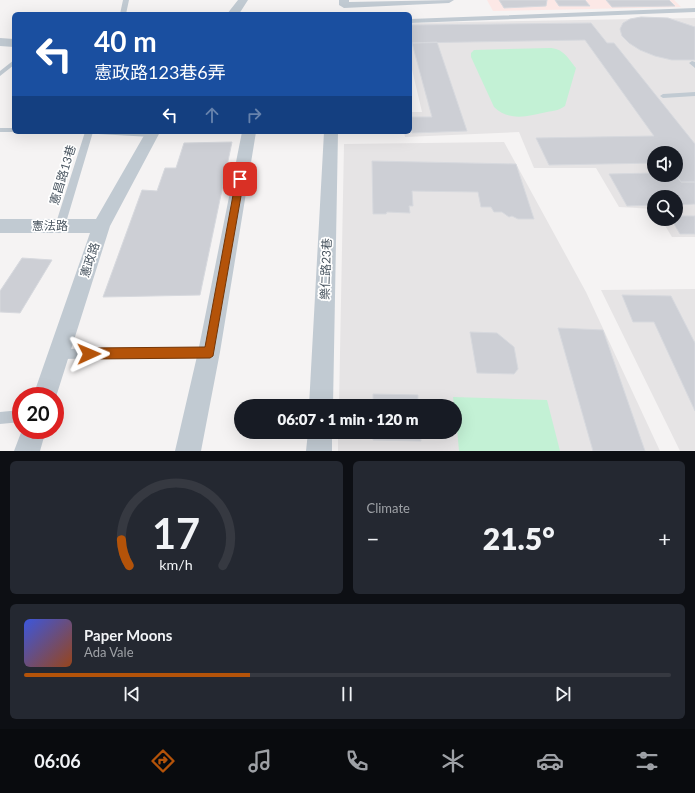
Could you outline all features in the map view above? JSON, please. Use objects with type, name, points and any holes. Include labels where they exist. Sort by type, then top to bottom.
[{"type":"street","points":[[234,12],[243,0]]},
{"type":"street","points":[[344,2],[449,0]]},
{"type":"street","points":[[0,42],[12,43]]},
{"type":"street","name":"憲政路","points":[[49,387],[101,226],[151,134]]},
{"type":"street","points":[[188,451],[210,352],[249,134]]},
{"type":"street","name":"樂仁路23巷","points":[[321,399],[331,134]]},
{"type":"street","name":"憲法路","points":[[0,226],[101,226]]},
{"type":"street","points":[[27,451],[31,439]]},
{"type":"street","points":[[319,451],[320,439]]},
{"type":"lane","points":[[123,12],[126,0]]},
{"type":"lane","points":[[412,21],[695,10]]},
{"type":"lane","points":[[0,74],[12,64]]},
{"type":"lane","points":[[663,96],[695,94]]},
{"type":"lane","points":[[0,130],[12,130]]},
{"type":"lane","name":"憲昌路13巷","points":[[60,226],[88,134]]},
{"type":"lane","points":[[59,354],[210,352]]},
{"type":"lane","points":[[0,418],[12,417]]},
{"type":"shaded area","points":[[487,0],[674,0],[681,7],[493,11]]},
{"type":"shaded area","points":[[695,18],[695,237],[672,237],[665,226],[683,226],[683,190],[647,190],[647,209],[619,207],[596,168],[534,168],[519,132],[405,137],[404,134],[412,134],[412,112],[422,112],[412,70],[412,23]]},
{"type":"shaded area","points":[[504,142],[586,292],[660,451],[338,451],[338,439],[462,439],[462,399],[339,399],[344,144]]},
{"type":"shaded area","points":[[695,289],[695,451],[680,451],[601,290]]},
{"type":"green space","points":[[554,48],[562,52],[568,57],[576,68],[565,106],[554,111],[519,117],[506,115],[494,107],[471,57],[471,53],[474,50]]},
{"type":"green space","points":[[453,397],[547,400],[560,451],[459,451],[458,439],[462,439],[462,399],[453,399]]},
{"type":"building","points":[[499,0],[547,0],[546,6],[504,8]]},
{"type":"building","points":[[555,0],[585,0],[590,6],[559,6]]},
{"type":"building","points":[[606,0],[669,0],[675,6],[612,7]]},
{"type":"building","points":[[641,17],[668,18],[695,27],[695,60],[672,60],[655,56],[640,50],[629,43],[622,36],[620,29],[623,23],[630,19]]},
{"type":"building","points":[[591,23],[607,43],[614,43],[695,144],[695,182],[683,182],[683,146],[647,146],[647,163],[549,165],[536,138],[654,136],[585,40],[412,43],[412,25]]},
{"type":"building","points":[[437,42],[467,131],[412,133],[412,117],[432,117],[412,43]]},
{"type":"building","points":[[232,142],[200,295],[103,297],[142,190],[157,191],[165,168],[176,168],[184,143]]},
{"type":"building","points":[[372,161],[516,164],[534,219],[518,219],[512,216],[509,217],[502,212],[494,212],[491,207],[481,207],[478,192],[412,191],[413,206],[409,206],[410,213],[387,212],[386,214],[373,214]]},
{"type":"building","points":[[647,173],[647,182],[695,182],[695,204],[683,205],[683,190],[647,190],[647,205],[627,206],[609,174]]},
{"type":"building","points":[[683,216],[695,216],[695,234],[680,234],[675,226],[683,226]]},
{"type":"building","points":[[22,258],[52,260],[20,313],[0,312],[0,291]]},
{"type":"building","points":[[622,295],[671,296],[695,343],[695,411],[654,322],[633,322]]},
{"type":"building","points":[[558,328],[603,330],[645,451],[593,451]]},
{"type":"building","points":[[470,332],[497,333],[514,347],[518,369],[514,374],[477,373]]},
{"type":"building","points":[[373,394],[418,395],[418,399],[373,399]]},
{"type":"building","points":[[421,439],[421,441],[373,440]]},
{"type":"route","points":[[89,354],[210,352],[240,179]]}]
